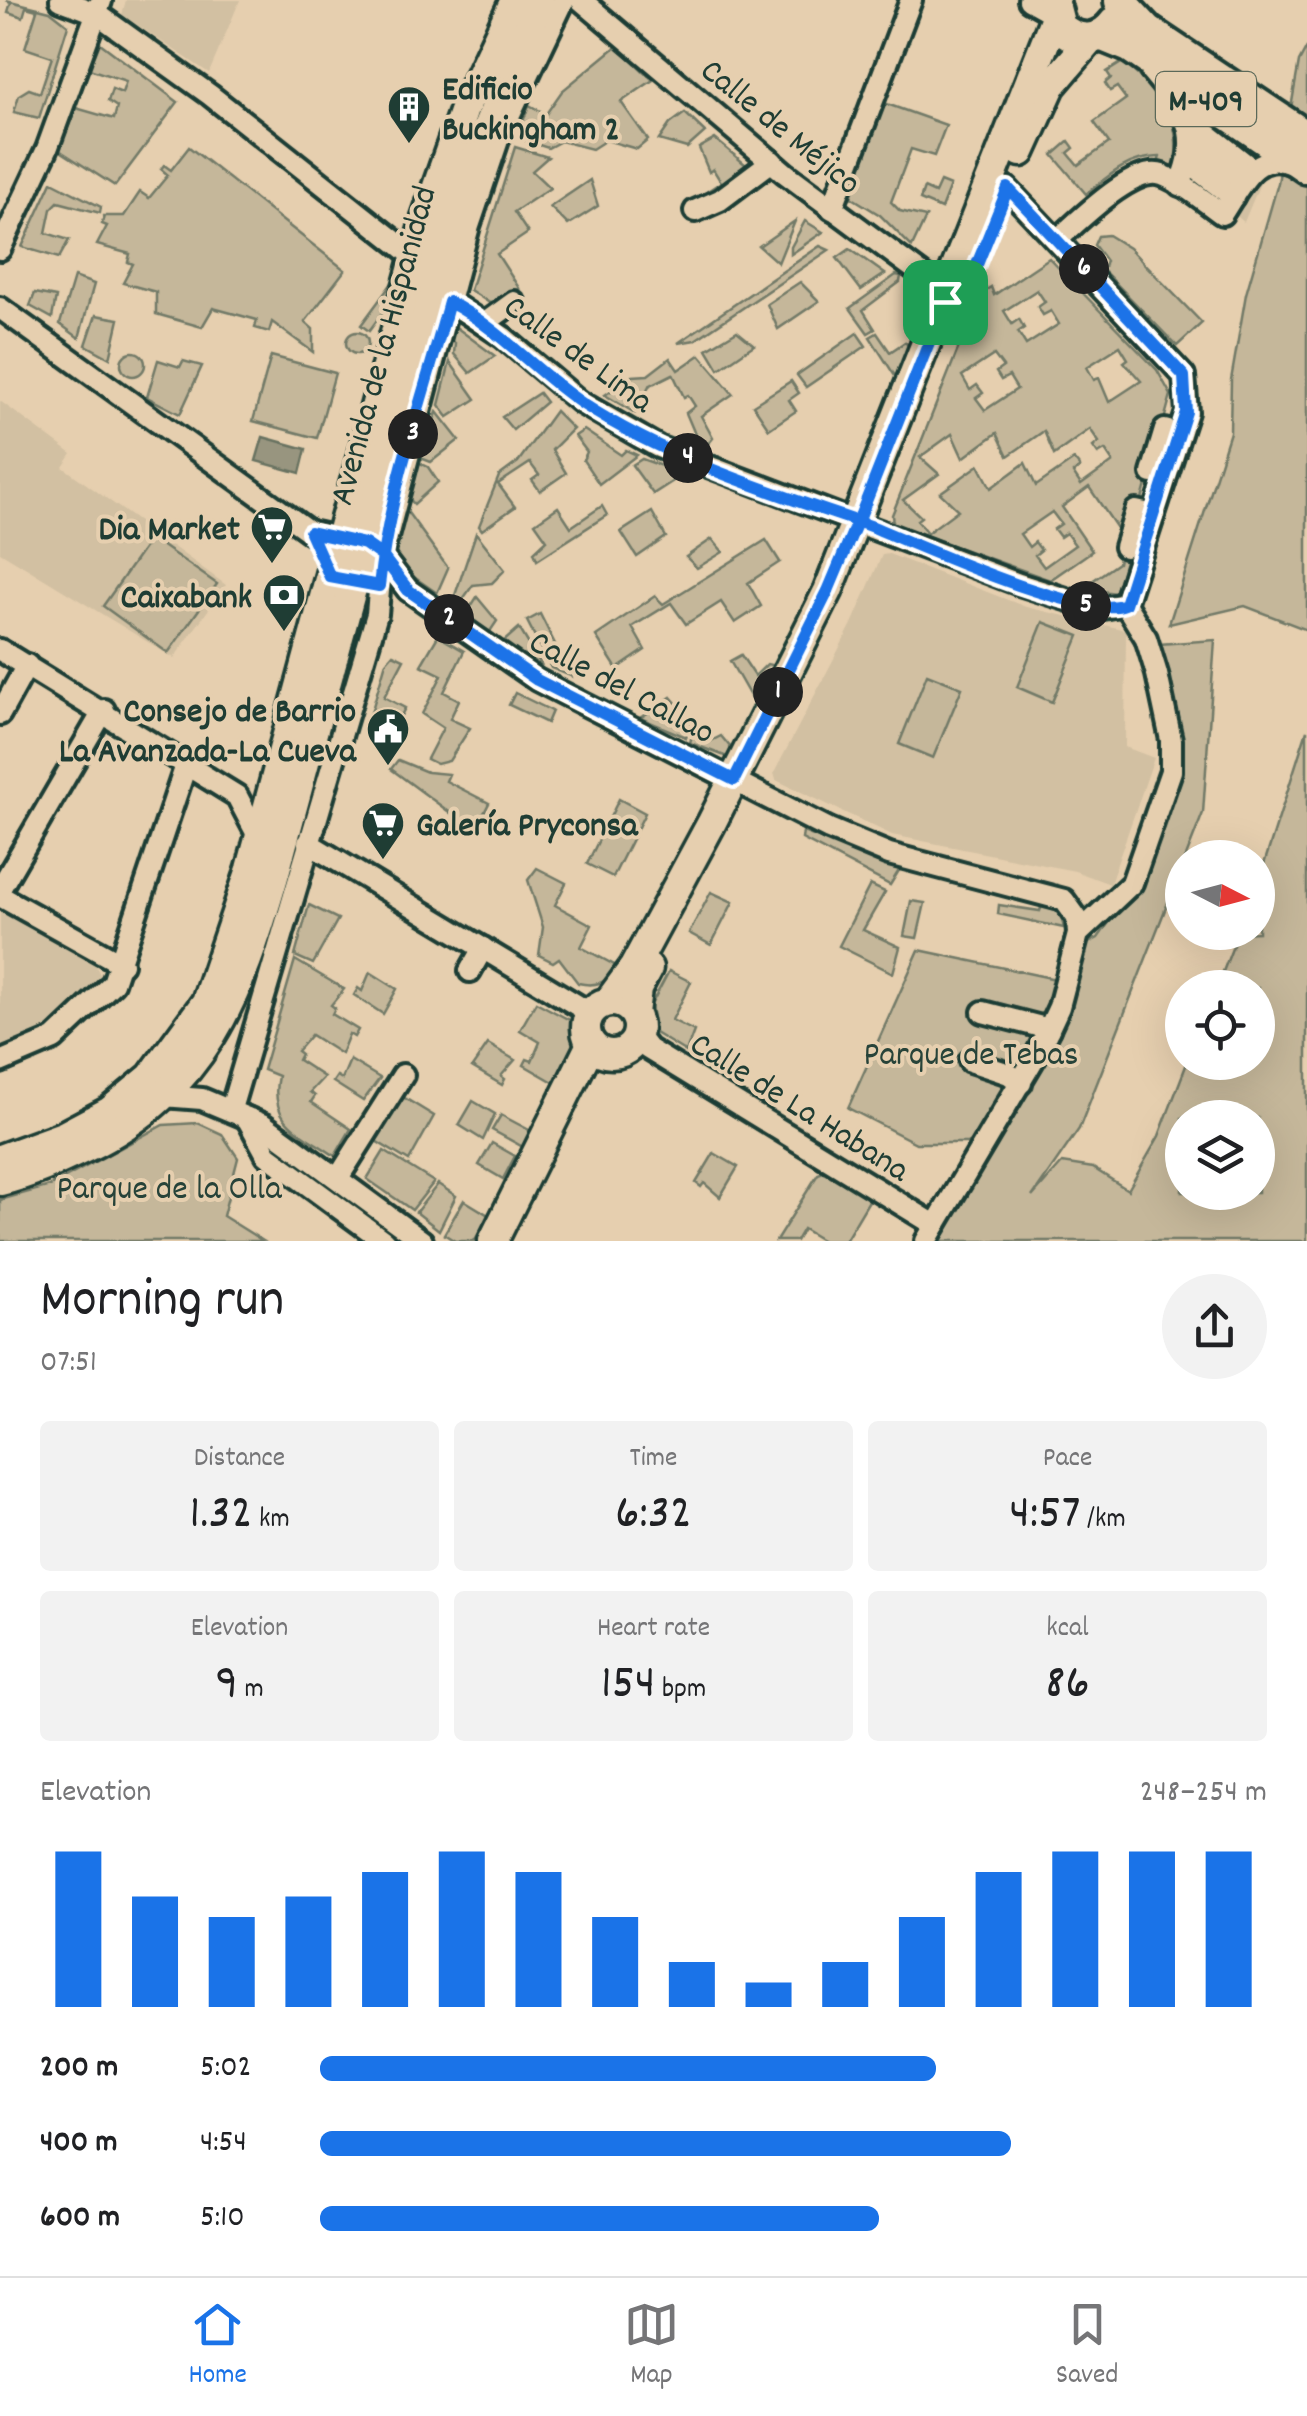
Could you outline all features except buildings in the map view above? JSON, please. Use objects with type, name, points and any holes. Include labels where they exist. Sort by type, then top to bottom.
[{"type":"highway","name":"M-409","points":[[1108,41],[1120,0]]},
{"type":"highway","name":"M-409","points":[[1120,0],[1148,32],[1307,137]]},
{"type":"highway","name":"M-409","points":[[1049,6],[1069,35],[1108,41],[1307,170]]},
{"type":"main road","name":"Avenida de la Hispanidad","points":[[362,546],[350,500],[442,165],[515,0]]},
{"type":"main road","name":"Avenida de la Hispanidad","points":[[0,1181],[39,1169],[117,1132],[163,1096],[207,1046],[247,965],[458,198],[540,0]]},
{"type":"main road","points":[[506,1241],[596,1071],[600,1049],[585,1028],[618,1016],[637,988],[741,784],[824,640],[951,302],[1049,6]]},
{"type":"main road","points":[[951,302],[1008,188],[1052,86],[1108,41]]},
{"type":"main road","name":"Avenida de la Hispanidad","points":[[0,1159],[63,1136],[110,1110],[151,1078],[188,1033],[220,970],[276,780],[354,582]]},
{"type":"main road","points":[[600,1049],[627,1050],[618,1016]]},
{"type":"main road","points":[[493,1241],[600,1049]]},
{"type":"street","points":[[61,0],[98,6],[416,258]]},
{"type":"street","name":"Avenida de la Hispanidad","points":[[362,546],[449,302],[488,164],[564,0]]},
{"type":"street","name":"Calle de Méjico","points":[[580,0],[772,162],[951,302]]},
{"type":"street","points":[[832,209],[911,0]]},
{"type":"street","points":[[0,249],[47,150],[98,6]]},
{"type":"street","points":[[1108,41],[1186,117],[1243,182]]},
{"type":"street","points":[[1180,185],[1191,154],[1186,117]]},
{"type":"street","points":[[1191,154],[1243,182]]},
{"type":"street","points":[[1057,240],[1132,179],[1148,173],[1180,185],[1222,214],[1243,182],[1274,159],[1307,170]]},
{"type":"street","points":[[695,211],[720,200],[772,162]]},
{"type":"street","points":[[930,1233],[1021,1083],[1049,1029],[1078,934],[1092,926],[1132,884],[1171,771],[1171,740],[1158,674],[1146,638],[1125,604],[1180,434],[1189,396],[1184,376],[1008,188]]},
{"type":"street","name":"Calle de Lima","points":[[449,302],[485,323],[580,402],[658,448],[1049,594],[1098,609],[1125,604]]},
{"type":"street","points":[[485,323],[514,302]]},
{"type":"street","points":[[0,308],[310,532],[354,582]]},
{"type":"street","points":[[1152,473],[1165,430],[1180,434]]},
{"type":"street","points":[[310,532],[330,524],[350,500]]},
{"type":"street","points":[[1125,547],[1136,511],[1154,516]]},
{"type":"street","points":[[310,532],[362,546]]},
{"type":"street","name":"Calle del Callao","points":[[362,546],[408,590],[537,680],[889,854],[1064,900],[1077,918],[1078,934]]},
{"type":"street","name":"Avenida de la Hispanidad","points":[[239,1114],[331,758],[348,724],[377,614],[354,582]]},
{"type":"street","name":"Calle del Callao","points":[[354,582],[408,590]]},
{"type":"street","points":[[0,650],[104,710],[236,796],[259,838]]},
{"type":"street","points":[[0,714],[27,665]]},
{"type":"street","points":[[104,710],[0,892],[122,964]]},
{"type":"street","points":[[0,1062],[54,1039],[113,983],[186,764]]},
{"type":"street","points":[[236,796],[260,792],[276,780]]},
{"type":"street","name":"Calle de La Habana","points":[[308,843],[483,948],[618,1016],[648,1049],[930,1233]]},
{"type":"street","points":[[470,970],[483,948]]},
{"type":"street","points":[[983,1012],[1049,1029]]},
{"type":"street","points":[[970,1060],[1021,1083]]},
{"type":"street","points":[[338,1178],[403,1075]]},
{"type":"street","points":[[163,1096],[202,1099],[264,1124],[422,1241]]},
{"type":"street","points":[[239,1114],[267,1156],[384,1241]]},
{"type":"shaded area","points":[[126,0],[240,0],[209,73],[122,15]]},
{"type":"shaded area","points":[[1224,140],[1261,181],[1244,222],[1193,181]]},
{"type":"shaded area","points":[[0,401],[72,454],[63,467],[226,585],[174,658],[0,552]]},
{"type":"shaded area","points":[[263,437],[306,449],[300,473],[256,461]]},
{"type":"shaded area","points":[[889,554],[1026,607],[1126,630],[1125,747],[1154,758],[1110,884],[1075,871],[892,835],[776,780],[774,773],[852,624],[882,555]]},
{"type":"shaded area","points":[[0,911],[95,965],[101,976],[56,1022],[0,1050]]},
{"type":"green space","points":[[6,0],[50,11],[68,25],[39,118],[14,112],[19,95],[29,89],[40,93],[52,57],[25,48],[37,10],[26,7],[23,17],[8,12],[11,2]]},
{"type":"green space","points":[[100,43],[178,102],[115,186],[59,150],[76,108],[114,119],[117,107],[108,101],[112,89],[122,93],[126,81],[89,69]]},
{"type":"green space","points":[[617,46],[653,80],[621,102],[648,140],[637,149],[606,140],[592,149],[561,141],[548,148],[517,138],[529,105],[546,114],[562,91]]},
{"type":"green space","points":[[1307,47],[1307,630],[1245,606],[1169,624],[1230,432],[1231,380],[1246,294],[1278,183],[1299,62]]},
{"type":"green space","points":[[1123,62],[1149,85],[1172,119],[1175,167],[1157,165],[1160,157],[1139,160],[1111,174],[1086,194],[1053,155],[1069,141],[1074,148],[1068,153],[1078,165],[1109,143],[1094,122],[1126,99],[1117,87],[1110,91],[1105,83],[1111,78],[1107,72]]},
{"type":"green space","points":[[884,103],[946,125],[934,156],[911,149],[891,202],[900,211],[926,217],[912,247],[880,215],[851,197]]},
{"type":"green space","points":[[685,113],[705,132],[687,148],[659,140],[670,124]]},
{"type":"green space","points":[[715,139],[752,170],[703,205],[690,203],[721,182],[713,169],[709,172],[699,148]]},
{"type":"green space","points":[[189,147],[345,270],[305,322],[313,329],[313,352],[272,322],[269,332],[255,328],[257,320],[213,308],[202,327],[156,314],[156,292],[123,283],[133,264],[128,262],[130,254],[97,245],[107,226],[102,224],[104,216],[124,216],[140,192],[149,198],[168,175],[161,169],[164,165],[171,170]]},
{"type":"green space","points":[[515,147],[548,157],[532,171],[550,188],[514,212],[528,233],[497,254],[519,288],[491,304],[470,290]]},
{"type":"green space","points":[[590,180],[598,206],[568,225],[550,207]]},
{"type":"green space","points":[[52,182],[101,207],[100,213],[58,202],[51,209],[46,233],[69,240],[59,258],[22,247]]},
{"type":"green space","points":[[940,182],[950,186],[941,209],[920,200],[924,188],[935,193]]},
{"type":"green space","points":[[795,221],[778,263],[759,246]]},
{"type":"green space","points":[[805,221],[823,232],[791,254],[791,247]]},
{"type":"green space","points":[[1108,235],[1129,248],[1202,323],[1177,346],[1103,270],[1106,261],[1094,245],[1098,236]]},
{"type":"green space","points":[[820,246],[829,250],[695,340],[678,343]]},
{"type":"green space","points":[[850,249],[885,274],[861,290],[837,258]]},
{"type":"green space","points":[[1049,258],[1157,370],[1171,395],[1115,593],[1082,588],[1118,563],[1123,537],[1089,487],[1062,507],[1092,551],[1050,580],[893,524],[892,515],[980,294],[991,287],[994,295]],"holes":[[[1037,290],[1045,302],[1038,307],[1043,315],[1051,311],[1059,324],[1026,345],[1018,332],[1024,328],[1019,319],[1012,324],[1004,311]],[[1120,346],[1128,359],[1124,362],[1141,381],[1109,402],[1099,378],[1094,380],[1087,367]],[[994,355],[1003,367],[996,372],[1001,380],[1009,376],[1017,389],[985,410],[976,398],[983,393],[977,385],[970,390],[962,376]],[[1090,429],[1099,442],[1093,447],[1098,454],[1105,450],[1113,462],[1081,485],[1073,473],[1080,467],[1074,460],[1036,486],[1025,463],[991,488],[979,465],[940,493],[958,510],[927,533],[917,520],[921,517],[903,500],[939,474],[920,457],[952,434],[963,458],[997,433],[1008,456],[1044,431],[1054,455]],[[1052,512],[1061,524],[1054,529],[1060,537],[1066,533],[1075,545],[1044,567],[1035,555],[1041,550],[1035,542],[1029,547],[1020,534]]]},
{"type":"green space","points":[[896,275],[901,276],[900,282],[863,310],[875,329],[868,333],[850,308]]},
{"type":"green space","points":[[74,277],[94,284],[79,338],[60,324]]},
{"type":"green space","points":[[800,282],[819,301],[778,329],[767,304]]},
{"type":"green space","points":[[392,283],[388,305],[369,331],[361,325]]},
{"type":"green space","points":[[35,293],[56,297],[52,318],[30,306]]},
{"type":"green space","points":[[96,315],[119,319],[110,358],[86,345]]},
{"type":"green space","points":[[453,325],[495,356],[470,373],[454,354],[455,343],[449,340]]},
{"type":"green space","points":[[737,331],[754,345],[719,369],[707,349]]},
{"type":"green space","points":[[357,332],[365,335],[365,351],[357,354],[349,351],[346,343],[349,335]]},
{"type":"green space","points":[[857,333],[866,346],[806,387],[797,375]]},
{"type":"green space","points":[[877,333],[890,352],[905,342],[915,353],[900,384],[870,337]]},
{"type":"green space","points":[[133,352],[142,355],[142,373],[133,376],[124,373],[121,364],[124,355]]},
{"type":"green space","points":[[700,355],[733,394],[701,416],[713,438],[709,443],[697,439],[686,413],[695,406],[688,395],[684,397],[673,374],[649,386],[635,413],[605,395],[632,376],[648,375],[670,358],[678,370]]},
{"type":"green space","points":[[271,356],[335,373],[317,438],[253,421]]},
{"type":"green space","points":[[158,360],[180,367],[183,361],[202,366],[180,414],[147,397]]},
{"type":"green space","points":[[450,362],[476,399],[448,417],[439,405]]},
{"type":"green space","points":[[791,381],[799,393],[789,400],[796,411],[769,429],[753,405]]},
{"type":"green space","points":[[539,393],[546,402],[513,430],[502,417]]},
{"type":"green space","points":[[555,411],[573,429],[552,450],[566,473],[540,491],[532,480],[539,475],[530,463],[498,484],[515,507],[482,530],[479,526],[499,476],[518,462]]},
{"type":"green space","points":[[437,412],[459,440],[431,462],[418,457],[422,437],[429,437]]},
{"type":"green space","points":[[584,430],[621,455],[626,450],[637,455],[599,484],[583,460],[587,452],[575,436]]},
{"type":"green space","points":[[642,459],[684,474],[653,494],[632,465]]},
{"type":"green space","points":[[416,461],[428,467],[438,482],[414,504],[407,496]]},
{"type":"green space","points":[[403,506],[448,568],[437,593],[398,566],[393,556]]},
{"type":"green space","points":[[602,506],[607,515],[537,560],[534,552],[547,540],[535,523],[558,507],[571,527]]},
{"type":"green space","points":[[652,512],[666,537],[637,557],[621,532]]},
{"type":"green space","points":[[476,533],[505,570],[492,583],[473,585],[456,609],[452,604]]},
{"type":"green space","points":[[151,538],[217,584],[168,653],[103,606]]},
{"type":"green space","points":[[712,539],[723,552],[697,568],[686,557]]},
{"type":"green space","points":[[766,540],[780,562],[748,583],[761,606],[735,623],[721,602],[686,624],[671,603],[632,627],[645,650],[617,669],[596,636],[655,596],[663,604]]},
{"type":"green space","points":[[477,597],[497,621],[489,633],[466,614]]},
{"type":"green space","points":[[540,614],[571,676],[551,668],[527,621]]},
{"type":"green space","points":[[1043,622],[1079,636],[1052,702],[1017,687]]},
{"type":"green space","points":[[519,628],[542,666],[502,643]]},
{"type":"green space","points":[[438,636],[464,651],[444,692],[459,700],[450,719],[470,728],[449,761],[437,764],[427,759],[443,728],[422,714],[442,675],[421,665]]},
{"type":"green space","name":"Parque de Tebas","points":[[1215,640],[1203,813],[1192,840],[1165,840],[1165,910],[1079,1129],[1032,1197],[1062,1163],[1093,1168],[1128,1190],[1165,1120],[1165,1210],[1275,1210],[1275,1100],[1173,1100],[1180,1080],[1275,1080],[1275,970],[1224,970],[1231,950],[1275,950],[1275,840],[1272,840],[1307,730],[1307,1241],[931,1241],[990,1143],[916,1143],[848,1108],[919,950],[1056,979],[1083,946],[1098,938],[1132,890],[1172,783],[1159,644]]},
{"type":"green space","points":[[393,654],[404,659],[384,697],[405,708],[388,740],[367,727],[386,662]]},
{"type":"green space","points":[[741,655],[755,676],[767,664],[776,666],[755,705],[730,661]]},
{"type":"green space","points":[[927,674],[962,688],[933,758],[899,744]]},
{"type":"green space","points":[[515,693],[552,711],[547,723],[509,705]]},
{"type":"green space","points":[[671,697],[692,721],[686,737],[640,718]]},
{"type":"green space","points":[[694,727],[700,737],[711,741],[721,736],[731,748],[730,758],[690,743]]},
{"type":"green space","points":[[398,760],[427,772],[449,774],[446,781],[489,803],[475,831],[391,769]]},
{"type":"green space","points":[[619,799],[645,813],[613,877],[587,864]]},
{"type":"green space","points":[[803,832],[900,869],[890,885],[802,839]]},
{"type":"green space","points":[[537,868],[566,883],[555,905],[592,925],[581,947],[618,967],[606,980],[578,983],[559,958],[553,962],[539,955],[543,927],[528,880]]},
{"type":"green space","points":[[870,885],[885,892],[863,930],[900,947],[893,973],[839,946]]},
{"type":"green space","points":[[711,892],[733,902],[711,945],[689,933]]},
{"type":"green space","points":[[911,901],[925,903],[917,938],[904,936]]},
{"type":"green space","points":[[309,905],[338,919],[313,964],[295,956]]},
{"type":"green space","points":[[999,905],[1040,911],[1042,905],[1060,913],[1064,928],[998,914]]},
{"type":"green space","points":[[295,960],[344,989],[331,1005],[335,1008],[332,1014],[358,1030],[354,1037],[349,1034],[341,1054],[311,1035],[297,1051],[301,1054],[298,1060],[324,1077],[310,1092],[315,1096],[311,1102],[351,1129],[335,1156],[290,1125],[278,1105],[278,1076],[263,1070]]},
{"type":"green space","points":[[669,971],[691,982],[672,1020],[694,1031],[686,1052],[655,1033],[651,1005]]},
{"type":"green space","points":[[370,972],[397,989],[383,1014],[354,995],[358,988],[362,991]]},
{"type":"green space","points":[[536,1002],[575,1023],[577,1046],[557,1084],[524,1065],[527,1059],[532,1061],[540,1042],[520,1030]]},
{"type":"green space","points":[[488,1044],[515,1060],[501,1076],[505,1079],[502,1085],[472,1067]]},
{"type":"green space","points":[[350,1060],[380,1078],[363,1101],[333,1082],[337,1076],[342,1079]]},
{"type":"green space","points":[[403,1097],[434,1116],[409,1161],[374,1140]]},
{"type":"green space","points":[[473,1101],[495,1114],[483,1140],[459,1125]]},
{"type":"green space","points":[[501,1115],[531,1131],[523,1147],[492,1130]]},
{"type":"green space","name":"Parque de la Olla","points":[[198,1123],[222,1134],[238,1158],[223,1216],[263,1241],[0,1241],[0,1200],[50,1186],[163,1125]]},
{"type":"green space","points":[[492,1143],[515,1156],[503,1179],[479,1165]]},
{"type":"green space","points":[[384,1151],[434,1182],[412,1210],[367,1179]]},
{"type":"green space","points":[[714,1153],[738,1167],[720,1197],[704,1183],[701,1187],[696,1183]]},
{"type":"green space","points":[[832,1169],[873,1194],[845,1241],[823,1241],[803,1229],[796,1241],[776,1241],[818,1174]]},
{"type":"green space","points":[[438,1184],[456,1196],[439,1230],[416,1212]]},
{"type":"green space","points":[[464,1200],[490,1216],[474,1241],[455,1241],[444,1234]]},
{"type":"place","name":"Edificio Buckingham 2","points":[[409,145]]},
{"type":"place","name":"Dia Market","points":[[272,565]]},
{"type":"place","name":"Caixabank","points":[[284,633]]},
{"type":"place","name":"Consejo de Barrio La Avanzada-La Cueva","points":[[388,767]]},
{"type":"place","name":"Galería Pryconsa","points":[[383,861]]},
{"type":"route","points":[[945,302],[861,514],[857,522],[828,591],[734,780],[537,680],[408,590],[382,556],[365,544],[310,532],[320,560],[330,577],[379,586],[382,556],[394,506],[449,302],[504,336],[580,402],[658,448],[798,498],[857,522],[1019,584],[1098,609],[1125,604],[1186,412],[1189,396],[1184,376],[1008,188],[959,309],[945,302]]}]
